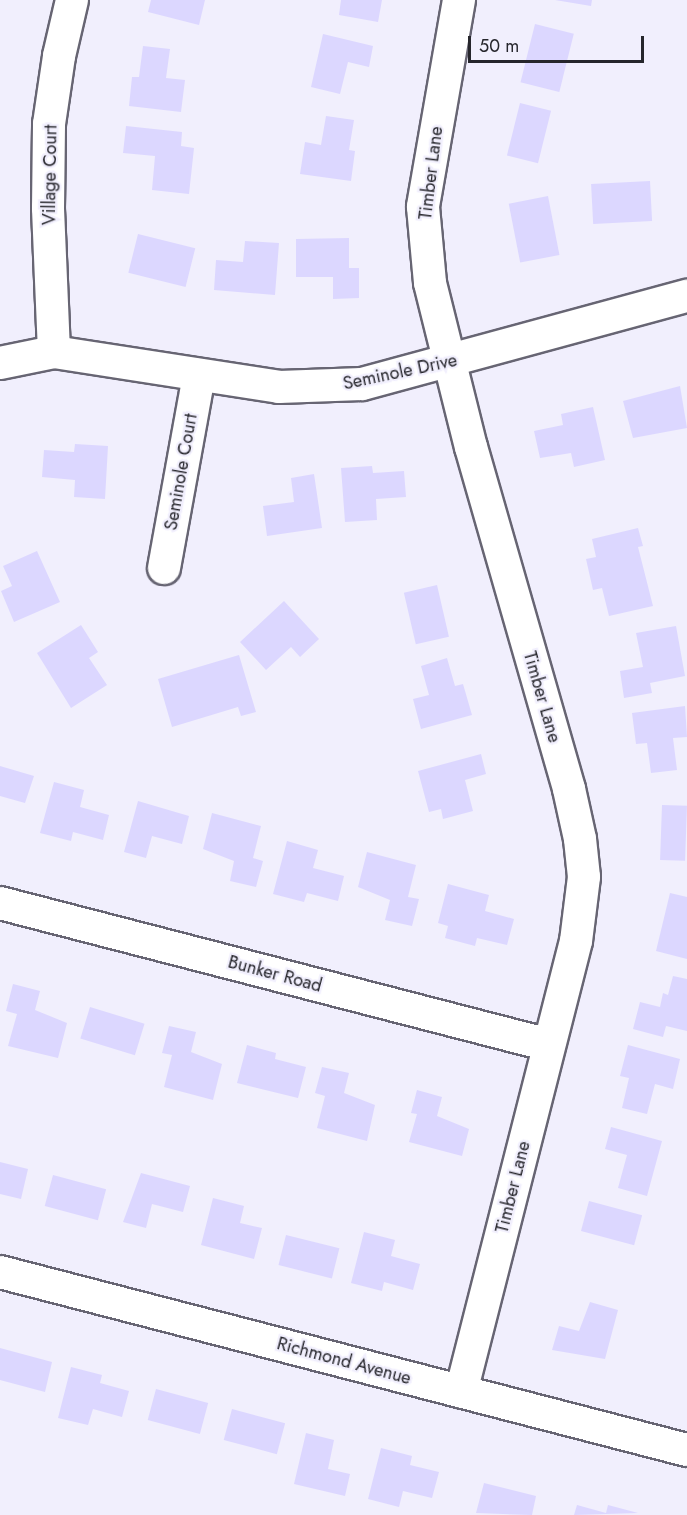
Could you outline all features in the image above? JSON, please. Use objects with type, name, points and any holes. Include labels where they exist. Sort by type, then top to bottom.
[{"type":"street","name":"Village Court","points":[[54,352],[48,208],[49,124],[59,56],[72,0]]},
{"type":"street","name":"Timber Lane","points":[[459,0],[423,207],[430,283],[580,839],[581,912],[460,1392]]},
{"type":"street","name":"Seminole Drive","points":[[0,363],[54,352],[199,375],[313,388],[362,384],[450,363],[687,296]]},
{"type":"street","name":"Seminole Court","points":[[164,568],[199,375]]},
{"type":"street","name":"Bunker Road","points":[[0,903],[549,1045]]},
{"type":"street","name":"Richmond Avenue","points":[[0,1272],[687,1450]]},
{"type":"building","points":[[151,0],[205,0],[199,25],[148,12]]},
{"type":"building","points":[[341,0],[382,0],[378,22],[339,15]]},
{"type":"building","points":[[555,0],[592,0],[591,6]]},
{"type":"building","points":[[535,24],[574,34],[559,92],[520,82]]},
{"type":"building","points":[[323,34],[373,46],[369,67],[348,62],[340,94],[311,87]]},
{"type":"building","points":[[143,46],[170,49],[166,78],[185,80],[181,112],[129,106],[132,77],[139,77]]},
{"type":"building","points":[[520,103],[551,111],[538,163],[507,155]]},
{"type":"building","points":[[326,116],[354,120],[349,150],[355,151],[351,181],[300,174],[305,142],[321,145]]},
{"type":"building","points":[[126,126],[182,132],[181,146],[194,148],[189,194],[152,190],[155,156],[123,153]]},
{"type":"building","points":[[650,181],[652,221],[593,224],[591,184]]},
{"type":"building","points":[[548,196],[559,255],[520,263],[509,204]]},
{"type":"building","points":[[138,234],[195,248],[186,287],[128,273]]},
{"type":"building","points":[[349,238],[349,268],[359,268],[359,298],[333,299],[333,277],[296,277],[296,239]]},
{"type":"building","points":[[245,241],[279,243],[275,295],[214,290],[216,260],[243,262]]},
{"type":"building","points":[[680,386],[687,428],[633,438],[623,401]]},
{"type":"building","points":[[593,407],[605,460],[574,467],[571,453],[540,458],[534,431],[563,425],[561,414]]},
{"type":"building","points":[[75,444],[108,446],[105,499],[74,497],[75,480],[42,477],[44,450],[74,452]]},
{"type":"building","points":[[372,466],[373,473],[404,471],[406,497],[376,499],[377,520],[345,522],[341,468]]},
{"type":"building","points":[[314,474],[322,528],[267,536],[263,506],[294,502],[291,478]]},
{"type":"building","points":[[638,528],[643,546],[638,547],[653,606],[609,616],[602,588],[593,590],[586,559],[596,557],[592,539]]},
{"type":"building","points":[[37,551],[60,602],[14,622],[1,591],[12,586],[3,566]]},
{"type":"building","points":[[437,585],[449,637],[416,644],[404,593]]},
{"type":"building","points":[[284,601],[319,639],[300,657],[291,647],[266,670],[240,642]]},
{"type":"building","points":[[81,625],[98,652],[89,658],[107,685],[71,708],[37,653]]},
{"type":"building","points":[[676,626],[685,676],[650,683],[652,693],[624,698],[620,671],[643,667],[636,633]]},
{"type":"building","points":[[239,655],[256,712],[241,716],[238,707],[172,727],[158,679]]},
{"type":"building","points":[[447,658],[455,686],[463,684],[472,715],[421,729],[413,699],[429,695],[421,666]]},
{"type":"building","points":[[685,706],[687,737],[673,738],[677,770],[651,773],[647,743],[636,744],[632,713]]},
{"type":"building","points":[[481,754],[486,774],[465,780],[473,811],[443,819],[441,809],[429,812],[418,771]]},
{"type":"building","points":[[0,766],[34,776],[25,803],[0,796]]},
{"type":"building","points":[[54,782],[84,790],[80,807],[109,815],[103,840],[73,832],[71,841],[40,833]]},
{"type":"building","points":[[138,801],[189,816],[182,844],[152,836],[146,858],[124,852]]},
{"type":"building","points":[[662,805],[687,806],[685,861],[660,860]]},
{"type":"building","points":[[212,813],[261,826],[253,858],[263,861],[256,887],[230,881],[234,861],[203,849]]},
{"type":"building","points":[[287,841],[318,850],[313,868],[344,876],[338,901],[307,893],[304,902],[273,894]]},
{"type":"building","points":[[367,852],[416,865],[408,897],[419,899],[412,926],[385,920],[390,900],[358,887]]},
{"type":"building","points":[[448,884],[489,895],[485,911],[514,919],[507,945],[477,938],[475,946],[445,938],[448,926],[438,923]]},
{"type":"building","points":[[670,893],[687,897],[687,959],[656,951]]},
{"type":"building","points":[[673,976],[687,979],[687,1031],[666,1026],[663,1037],[633,1029],[640,1002],[660,1007],[663,993],[668,995]]},
{"type":"building","points":[[13,984],[40,991],[35,1010],[67,1023],[58,1058],[8,1046],[17,1014],[6,1011]]},
{"type":"building","points":[[90,1007],[145,1024],[135,1055],[80,1039]]},
{"type":"building","points":[[169,1026],[196,1032],[191,1052],[222,1064],[213,1100],[164,1087],[172,1055],[162,1053]]},
{"type":"building","points":[[247,1045],[276,1053],[275,1059],[306,1067],[298,1098],[237,1083]]},
{"type":"building","points":[[628,1045],[680,1059],[673,1089],[655,1084],[647,1114],[622,1108],[629,1078],[620,1076]]},
{"type":"building","points":[[322,1067],[349,1073],[344,1093],[375,1105],[367,1141],[317,1128],[325,1096],[315,1093]]},
{"type":"building","points":[[417,1090],[442,1097],[437,1116],[469,1129],[462,1156],[409,1142],[417,1114],[411,1113]]},
{"type":"building","points":[[611,1127],[662,1141],[647,1196],[618,1188],[627,1155],[605,1149]]},
{"type":"building","points":[[0,1162],[28,1169],[21,1199],[0,1194]]},
{"type":"building","points":[[141,1173],[190,1186],[183,1212],[152,1204],[146,1228],[123,1222]]},
{"type":"building","points":[[53,1175],[106,1189],[98,1220],[45,1206]]},
{"type":"building","points":[[213,1198],[244,1206],[240,1223],[262,1228],[254,1259],[201,1245]]},
{"type":"building","points":[[589,1201],[642,1215],[634,1245],[581,1231]]},
{"type":"building","points":[[364,1232],[395,1240],[391,1256],[420,1264],[413,1290],[384,1282],[382,1291],[351,1283]]},
{"type":"building","points":[[286,1235],[339,1248],[332,1278],[279,1265]]},
{"type":"building","points":[[590,1302],[618,1310],[605,1359],[552,1350],[559,1326],[579,1331]]},
{"type":"building","points":[[0,1348],[52,1362],[45,1392],[0,1380]]},
{"type":"building","points":[[71,1367],[102,1375],[100,1383],[129,1391],[122,1417],[93,1409],[88,1425],[58,1418]]},
{"type":"building","points":[[156,1389],[208,1403],[200,1434],[148,1420]]},
{"type":"building","points":[[232,1409],[285,1423],[277,1454],[224,1440]]},
{"type":"building","points":[[306,1433],[334,1440],[328,1469],[350,1474],[345,1496],[294,1484]]},
{"type":"building","points":[[381,1448],[412,1456],[410,1465],[439,1472],[432,1498],[403,1491],[399,1507],[368,1499]]},
{"type":"building","points":[[484,1483],[536,1496],[532,1515],[476,1513]]},
{"type":"building","points":[[577,1505],[606,1513],[608,1505],[638,1513],[574,1515]]}]
